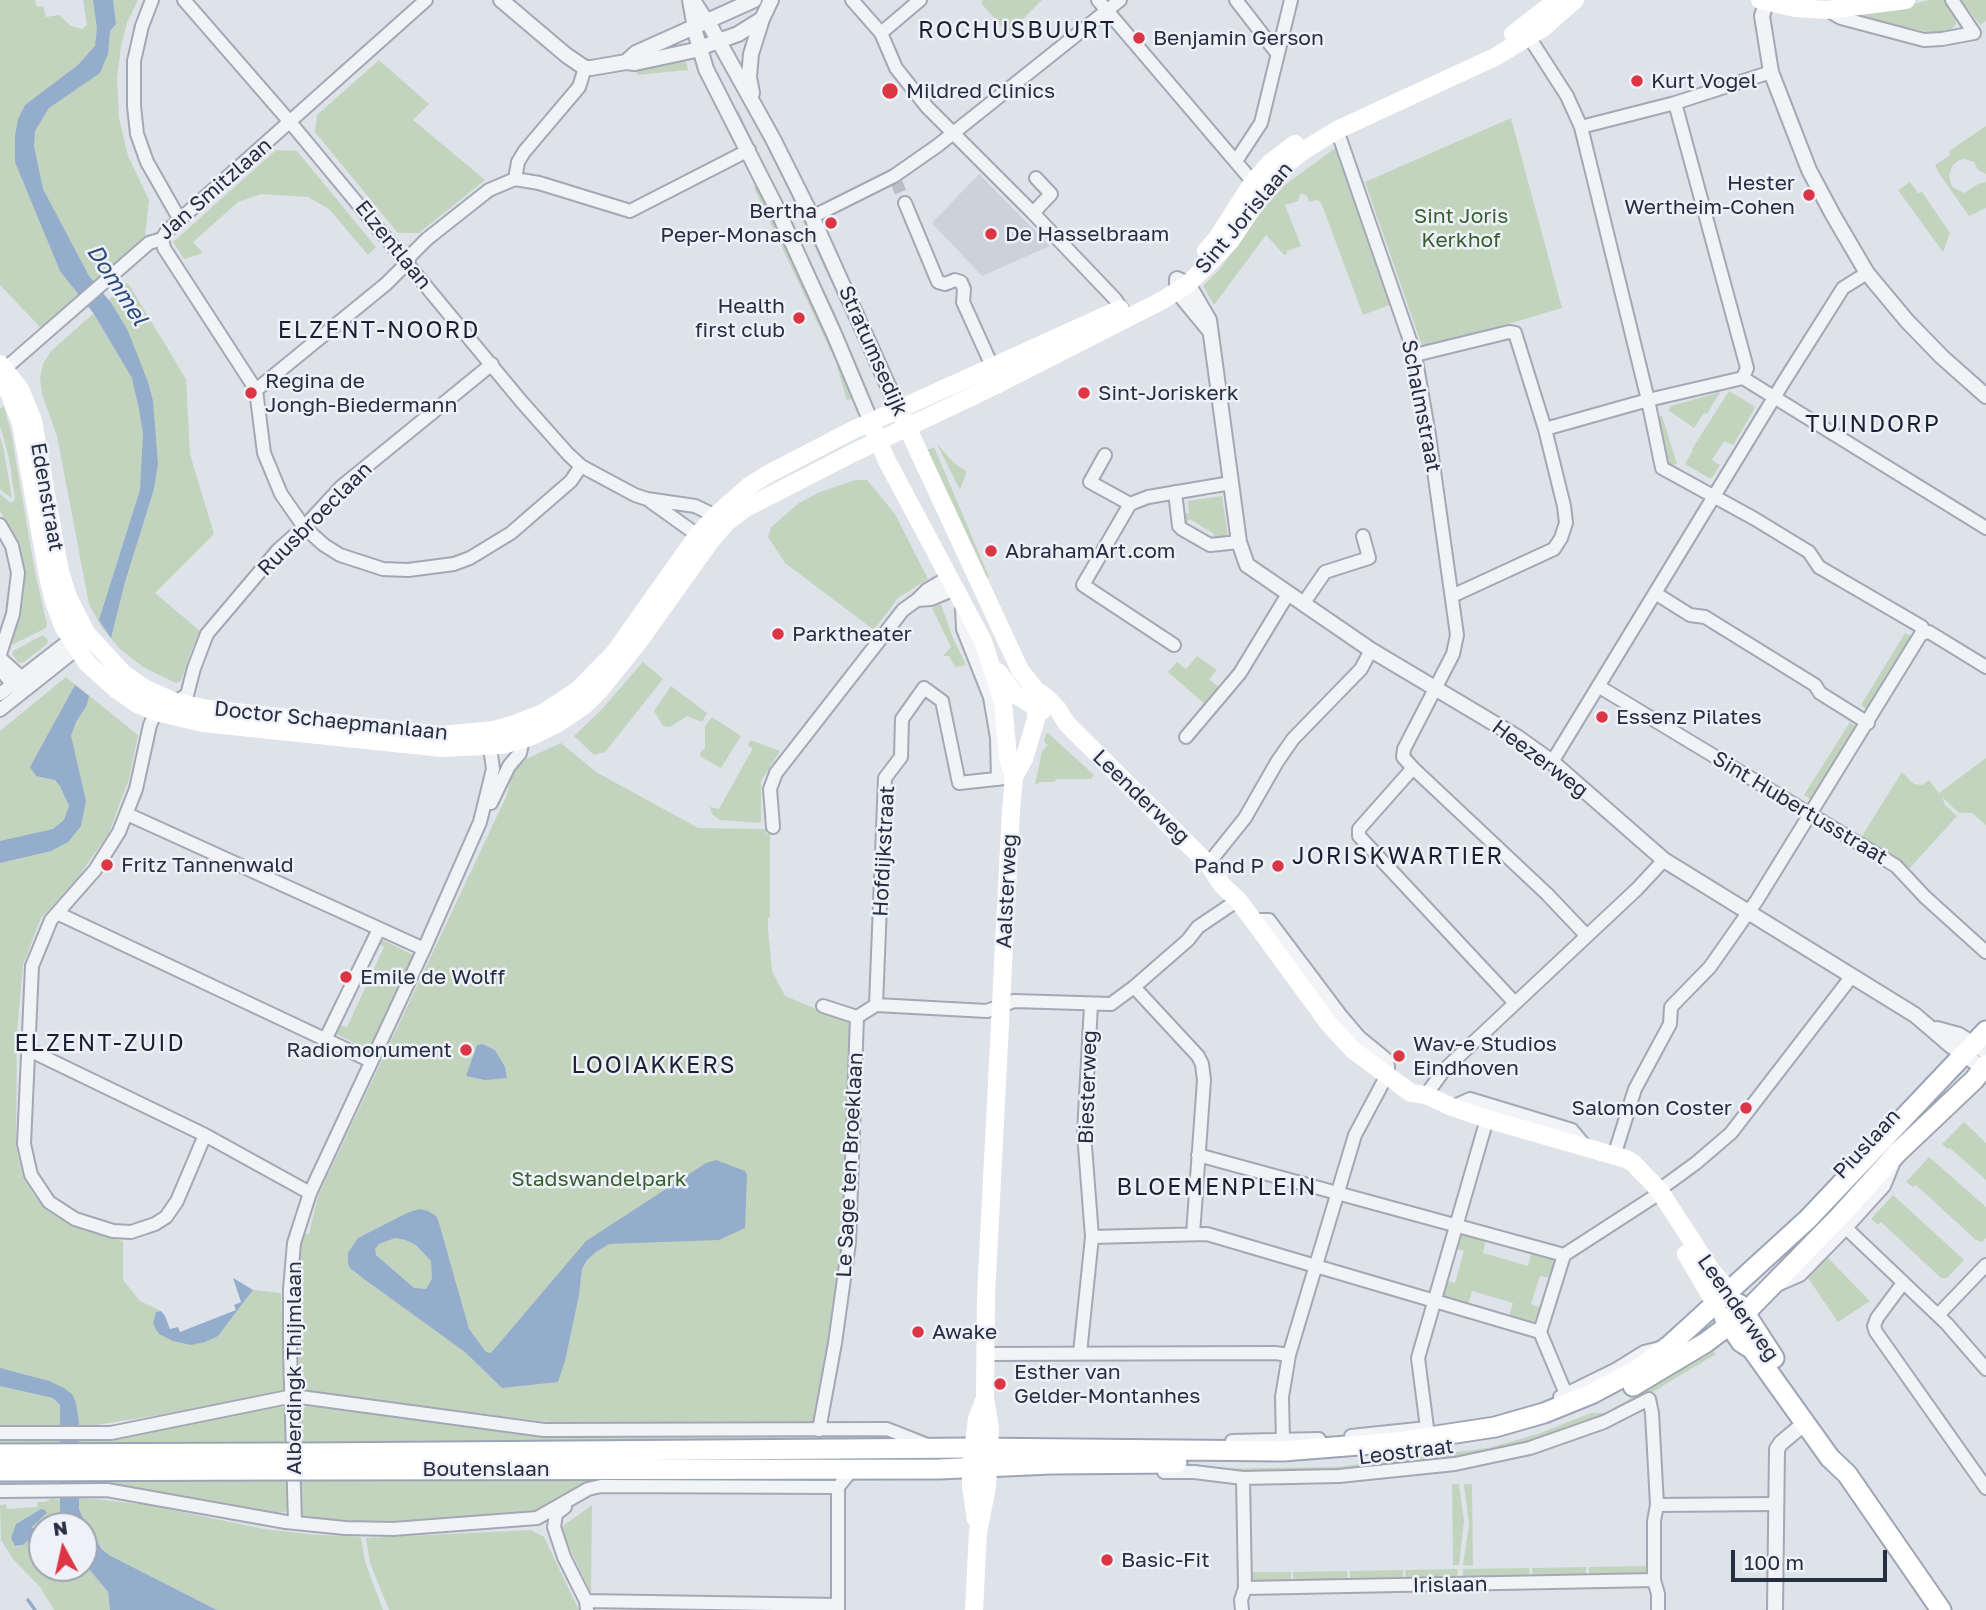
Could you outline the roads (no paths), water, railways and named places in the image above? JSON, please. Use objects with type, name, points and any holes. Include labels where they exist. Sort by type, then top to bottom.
[{"type":"main road","name":"Sint Jorislaan","points":[[1180,285],[1212,244],[1253,182],[1284,151],[1331,123],[1485,52],[1522,28],[1557,0]]},
{"type":"main road","name":"Sint Jorislaan","points":[[878,440],[998,384],[1125,313],[1140,301],[1180,285],[1231,240],[1264,190],[1303,151],[1337,130],[1476,67],[1530,37],[1575,0]]},
{"type":"main road","points":[[1769,1],[1795,9],[1827,10],[1906,0]]},
{"type":"main road","name":"Sint Jorislaan","points":[[870,422],[992,366],[1125,313]]},
{"type":"main road","name":"Edenstraat","points":[[1,371],[20,389],[30,410],[60,572],[78,640]]},
{"type":"main road","name":"Stratumsedijk","points":[[899,410],[1036,699]]},
{"type":"main road","points":[[703,539],[749,486],[870,422]]},
{"type":"main road","name":"Stratumsedijk","points":[[870,422],[983,641],[992,664]]},
{"type":"main road","points":[[721,519],[878,440]]},
{"type":"main road","name":"Doctor Schaepmanlaan","points":[[78,640],[144,688],[175,702],[208,709],[495,741],[549,710],[595,675],[703,539]]},
{"type":"main road","name":"Doctor Schaepmanlaan","points":[[78,640],[102,678],[137,704],[156,712],[203,723],[442,748],[523,739],[572,715],[599,691],[640,640],[703,539]]},
{"type":"main road","name":"Leenderweg","points":[[992,664],[1016,695],[1036,699],[1067,724],[1221,874],[1235,897],[1261,920],[1329,1024],[1353,1050],[1411,1093],[1426,1095],[1487,1119],[1633,1163],[1711,1270],[1723,1298],[1730,1326],[1741,1342],[1752,1349],[1830,1458],[1847,1474],[1941,1610]]},
{"type":"main road","name":"Aalsterweg","points":[[974,1610],[981,1448],[977,1419],[985,1398],[986,1296],[998,1083],[991,1057],[993,1013],[1002,1005],[1007,757],[1006,713],[992,664]]},
{"type":"main road","name":"Aalsterweg","points":[[1006,778],[1024,759],[1032,733],[1036,699]]},
{"type":"main road","name":"Piuslaan","points":[[1723,1298],[1808,1219],[1941,1079],[1981,1055]]},
{"type":"main road","name":"Piuslaan","points":[[1745,1313],[1897,1153],[1974,1080],[1981,1055]]},
{"type":"main road","name":"Leenderweg","points":[[1723,1298],[1745,1313],[1839,1453],[1847,1474]]},
{"type":"main road","name":"Leostraat","points":[[981,1448],[1308,1450],[1397,1443],[1473,1432],[1535,1416],[1591,1394],[1638,1369],[1723,1298]]},
{"type":"main road","name":"Leostraat","points":[[980,1468],[1314,1461],[1401,1454],[1485,1441],[1545,1424],[1604,1401],[1668,1366],[1730,1326],[1745,1313]]},
{"type":"main road","name":"Boutenslaan","points":[[307,1462],[981,1448]]},
{"type":"main road","name":"Boutenslaan","points":[[0,1454],[70,1472]]},
{"type":"main road","name":"Boutenslaan","points":[[0,1471],[70,1472],[279,1462],[980,1468]]},
{"type":"street","points":[[152,0],[142,26],[134,61],[136,124],[147,162],[180,220]]},
{"type":"street","name":"Elzentlaan","points":[[184,0],[290,122],[568,454],[581,466],[622,489],[647,499],[695,506],[721,519]]},
{"type":"street","name":"Jan Smitzlaan","points":[[1,371],[149,243],[162,239],[167,231],[426,0]]},
{"type":"street","points":[[501,0],[584,68],[635,63],[699,48],[749,29],[762,19]]},
{"type":"street","name":"Stratumsedijk","points":[[692,0],[708,22],[753,102],[812,217],[899,410]]},
{"type":"street","name":"Stratumsedijk","points":[[692,0],[694,28],[706,69],[748,150],[834,334],[870,422]]},
{"type":"street","points":[[626,62],[636,52],[754,0]]},
{"type":"street","points":[[753,102],[749,77],[751,60],[762,19],[771,0]]},
{"type":"street","points":[[852,0],[881,33],[896,68],[927,107],[1033,213],[1125,313]]},
{"type":"street","points":[[881,33],[919,0]]},
{"type":"street","points":[[1098,0],[1253,182]]},
{"type":"street","points":[[812,217],[895,179],[1120,0]]},
{"type":"street","points":[[1236,0],[1278,53]]},
{"type":"street","points":[[1236,161],[1261,123],[1291,0]]},
{"type":"street","points":[[1827,10],[1841,18],[1924,40],[1942,40],[1974,33],[1952,0]]},
{"type":"street","points":[[1769,1],[1772,18],[1765,26],[1771,72],[1810,170],[1867,272],[1907,321],[1986,396]]},
{"type":"street","points":[[1530,37],[1567,96],[1581,127],[1662,468],[1755,519],[1808,552],[1819,567],[1922,627],[1925,633]]},
{"type":"street","points":[[515,179],[518,162],[524,152],[579,87],[584,68]]},
{"type":"street","points":[[1581,127],[1675,103],[1771,72]]},
{"type":"street","points":[[1675,103],[1747,368],[1743,378]]},
{"type":"street","name":"Schalmstraat","points":[[1337,130],[1415,355],[1452,596],[1456,644],[1404,749],[1403,757],[1413,768]]},
{"type":"street","points":[[256,390],[383,287],[427,239],[489,190],[515,179],[539,183],[630,211],[748,150]]},
{"type":"street","points":[[1033,213],[1051,194],[1036,178]]},
{"type":"street","points":[[905,203],[939,282],[961,282],[964,289],[963,302],[992,366]]},
{"type":"street","points":[[162,239],[164,248],[256,390],[264,453],[281,494],[304,527],[324,545],[341,555],[383,569],[408,570],[454,564],[470,558],[512,533],[570,481],[581,466]]},
{"type":"street","points":[[1552,762],[1843,288],[1867,272]]},
{"type":"street","points":[[1175,492],[1179,526],[1182,529],[1210,545],[1239,542],[1210,331],[1180,285]]},
{"type":"street","points":[[1415,355],[1509,332],[1515,333],[1545,429],[1564,506],[1566,523],[1554,549],[1452,596]]},
{"type":"street","name":"Ruusbroeclaan","points":[[175,702],[187,695],[207,634],[278,550],[304,527],[341,487],[492,364]]},
{"type":"street","points":[[1545,429],[1648,400],[1743,378],[1986,528]]},
{"type":"street","points":[[1105,455],[1090,482],[1130,504]]},
{"type":"street","points":[[1174,645],[1083,585],[1130,504],[1148,497],[1231,483]]},
{"type":"street","name":"Elzentlaan","points":[[647,499],[703,539]]},
{"type":"street","points":[[0,526],[12,546],[18,573],[13,614],[0,656],[21,685]]},
{"type":"street","points":[[1303,604],[1325,572],[1369,558],[1363,536]]},
{"type":"street","name":"Heezerweg","points":[[1239,542],[1247,565],[1371,650],[1517,737],[1552,762],[1664,860],[1981,1055]]},
{"type":"street","points":[[773,827],[771,789],[776,773],[903,610],[927,590],[955,589]]},
{"type":"street","name":"Aalsterweg","points":[[955,589],[964,629],[989,697],[1006,778]]},
{"type":"street","points":[[1655,593],[1690,615],[1705,617],[1815,685],[1820,693],[1868,723]]},
{"type":"street","points":[[1186,737],[1240,673],[1288,594]]},
{"type":"street","points":[[1614,1156],[1635,1089],[1670,1024],[1671,1007],[1710,967],[1749,911],[1921,635],[1929,632],[1986,667]]},
{"type":"street","points":[[0,710],[21,685],[78,640]]},
{"type":"street","points":[[1211,867],[1293,739],[1361,670],[1371,650]]},
{"type":"street","points":[[0,669],[21,685]]},
{"type":"street","points":[[0,694],[21,685]]},
{"type":"street","name":"Sint Hubertusstraat","points":[[1598,686],[1896,866],[1925,897],[1986,951]]},
{"type":"street","name":"Hofdijkstraat","points":[[876,1005],[885,778],[901,757],[902,719],[923,688],[942,701],[959,783],[1006,778]]},
{"type":"street","points":[[156,712],[150,725],[136,789],[119,832],[95,870],[51,920],[32,966],[24,1144],[26,1161],[31,1175],[49,1202],[75,1219],[113,1231],[131,1232],[155,1224],[166,1217],[177,1202],[205,1135]]},
{"type":"street","name":"Alberdingk Thijmlaan","points":[[295,1523],[290,1349],[291,1272],[296,1235],[310,1193],[480,822],[499,790],[509,766],[520,752],[523,739]]},
{"type":"street","points":[[495,741],[509,766]]},
{"type":"street","name":"Alberdingk Thijmlaan","points":[[480,822],[493,769],[495,741]]},
{"type":"street","points":[[1515,1003],[1359,836],[1359,830],[1413,768],[1547,894],[1586,935]]},
{"type":"street","points":[[127,814],[424,949]]},
{"type":"street","points":[[1426,1095],[1444,1070],[1637,889],[1664,860]]},
{"type":"street","name":"Biesterweg","points":[[1080,1353],[1092,1237],[1084,1133],[1091,1004],[1116,1002],[1235,897]]},
{"type":"street","points":[[57,913],[371,1061]]},
{"type":"street","points":[[326,1038],[379,929]]},
{"type":"street","points":[[1566,1394],[1540,1332],[1564,1255],[1656,1194],[1731,1133],[1852,976]]},
{"type":"street","points":[[1133,988],[1198,1056],[1202,1064],[1204,1080],[1193,1234]]},
{"type":"street","points":[[823,1006],[857,1017],[876,1005],[987,1011],[1014,1001],[1091,1004]]},
{"type":"street","name":"Le Sage ten Broeklaan","points":[[819,1430],[849,1243],[857,1017]]},
{"type":"street","points":[[27,1049],[205,1135],[310,1193]]},
{"type":"street","points":[[1283,1441],[1282,1397],[1289,1355],[1355,1135],[1387,1075]]},
{"type":"street","name":"Leenderweg","points":[[1451,1107],[1470,1099],[1572,1130],[1587,1148]]},
{"type":"street","points":[[1427,1428],[1418,1358],[1487,1119]]},
{"type":"street","name":"Piuslaan","points":[[1771,1288],[1800,1275],[1846,1228],[1884,1186],[1897,1153]]},
{"type":"street","points":[[1198,1155],[1564,1255]]},
{"type":"street","points":[[1846,1228],[1938,1315],[1986,1369]]},
{"type":"street","points":[[1092,1237],[1207,1234],[1540,1332]]},
{"type":"street","points":[[1938,1315],[1986,1265]]},
{"type":"street","points":[[1903,1283],[1877,1318],[1874,1326],[1876,1332],[1986,1488]]},
{"type":"street","name":"Leostraat","points":[[1164,1450],[1189,1442],[1332,1438],[1427,1428],[1506,1415],[1566,1394],[1644,1352],[1670,1345]]},
{"type":"street","points":[[986,1354],[1289,1355]]},
{"type":"street","name":"Boutenslaan","points":[[0,1433],[111,1433],[293,1396],[544,1430],[887,1429],[936,1448]]},
{"type":"street","name":"Leostraat","points":[[1034,1465],[1056,1473],[1194,1472],[1243,1478],[1355,1476],[1480,1460],[1530,1448],[1604,1422],[1649,1399],[1657,1506]]},
{"type":"street","points":[[1775,1610],[1777,1449],[1805,1423]]},
{"type":"street","points":[[572,1500],[554,1518],[554,1527],[564,1557],[587,1606],[838,1607],[838,1487],[853,1469]]},
{"type":"street","name":"Boutenslaan","points":[[0,1492],[70,1472],[118,1491],[295,1523],[345,1528],[393,1528],[537,1518],[566,1500],[572,1500],[588,1489],[601,1486],[838,1487]]},
{"type":"street","points":[[1242,1610],[1241,1600],[1245,1588],[1243,1478]]},
{"type":"street","points":[[1658,1610],[1658,1594],[1654,1580],[1654,1521],[1657,1506],[1775,1504]]},
{"type":"street","name":"Irislaan","points":[[1245,1588],[1654,1580]]},
{"type":"water","points":[[93,0],[113,0],[116,24],[110,31],[108,54],[100,73],[49,108],[35,131],[34,146],[43,189],[89,276],[112,304],[128,331],[153,401],[158,464],[154,489],[111,638],[99,620],[140,490],[143,433],[139,409],[132,378],[94,314],[60,271],[15,162],[15,136],[18,119],[25,105],[78,65],[95,46],[97,28]]},
{"type":"water","points":[[75,685],[89,696],[71,736],[86,801],[81,826],[68,842],[51,851],[0,863],[0,841],[53,829],[64,820],[69,806],[60,786],[55,780],[36,776],[30,767]]},
{"type":"water","points":[[482,1044],[495,1050],[505,1067],[507,1078],[485,1080],[466,1076],[477,1045]]},
{"type":"water","points":[[716,1160],[745,1171],[745,1228],[719,1240],[609,1244],[596,1252],[582,1269],[565,1361],[558,1382],[502,1388],[465,1352],[364,1279],[350,1268],[348,1263],[348,1253],[358,1238],[419,1209],[436,1216],[469,1329],[486,1352],[491,1353],[586,1241],[706,1163]],"holes":[[[395,1238],[416,1245],[431,1261],[432,1279],[426,1289],[414,1288],[376,1255],[375,1249],[379,1244]]]},
{"type":"water","points":[[233,1278],[253,1290],[218,1336],[191,1345],[159,1334],[153,1323],[156,1312],[161,1311],[170,1329],[178,1327],[180,1332],[236,1310],[234,1305],[241,1302]]},
{"type":"water","points":[[0,1368],[49,1381],[72,1394],[79,1422],[80,1512],[60,1512],[60,1405],[53,1398],[0,1386]]},
{"type":"water","points":[[28,1517],[28,1541],[23,1545],[15,1546],[11,1538],[16,1524]]},
{"type":"water","points":[[98,1543],[109,1555],[217,1610],[110,1610],[108,1592],[98,1580]]},
{"type":"waterway","points":[[28,1600],[35,1610]]},
{"type":"tunnel","points":[[896,181],[905,203]]},
{"type":"place","name":"Benjamin Gerson","points":[[1139,38]]},
{"type":"place","name":"Kurt Vogel","points":[[1637,81]]},
{"type":"place","name":"Mildred Clinics","points":[[890,91]]},
{"type":"place","name":"Hester Wertheim-Cohen","points":[[1809,195]]},
{"type":"place","name":"Bertha Peper-Monasch","points":[[831,223]]},
{"type":"place","name":"De Hasselbraam","points":[[991,234]]},
{"type":"place","name":"Health first club","points":[[799,318]]},
{"type":"place","name":"Regina de Jongh-Biedermann","points":[[251,393]]},
{"type":"place","name":"Sint-Joriskerk","points":[[1084,393]]},
{"type":"place","name":"AbrahamArt.com","points":[[991,551]]},
{"type":"place","name":"Parktheater","points":[[778,634]]},
{"type":"place","name":"Essenz Pilates","points":[[1602,717]]},
{"type":"place","name":"Fritz Tannenwald","points":[[107,865]]},
{"type":"place","name":"Pand P","points":[[1278,866]]},
{"type":"place","name":"Emile de Wolff","points":[[346,977]]},
{"type":"place","name":"Radiomonument","points":[[466,1050]]},
{"type":"place","name":"Wav-e Studios Eindhoven","points":[[1399,1056]]},
{"type":"place","name":"Salomon Coster","points":[[1746,1108]]},
{"type":"place","name":"Awake","points":[[918,1332]]},
{"type":"place","name":"Esther van Gelder-Montanhes","points":[[1000,1384]]},
{"type":"place","name":"Basic-Fit","points":[[1107,1560]]},
{"type":"district","name":"ROCHUSBUURT","points":[[1017,31]]},
{"type":"district","name":"ELZENT-NOORD","points":[[379,331]]},
{"type":"district","name":"TUINDORP","points":[[1873,425]]},
{"type":"district","name":"JORISKWARTIER","points":[[1398,857]]},
{"type":"district","name":"ELZENT-ZUID","points":[[100,1044]]},
{"type":"district","name":"LOOIAKKERS","points":[[654,1066]]},
{"type":"district","name":"BLOEMENPLEIN","points":[[1217,1188]]},
{"type":"park label","name":"Sint Joris Kerkhof","points":[[1461,228]]},
{"type":"park label","name":"Stadswandelpark","points":[[599,1179]]},
{"type":"water label","name":"Dommel","points":[[117,285]]}]
